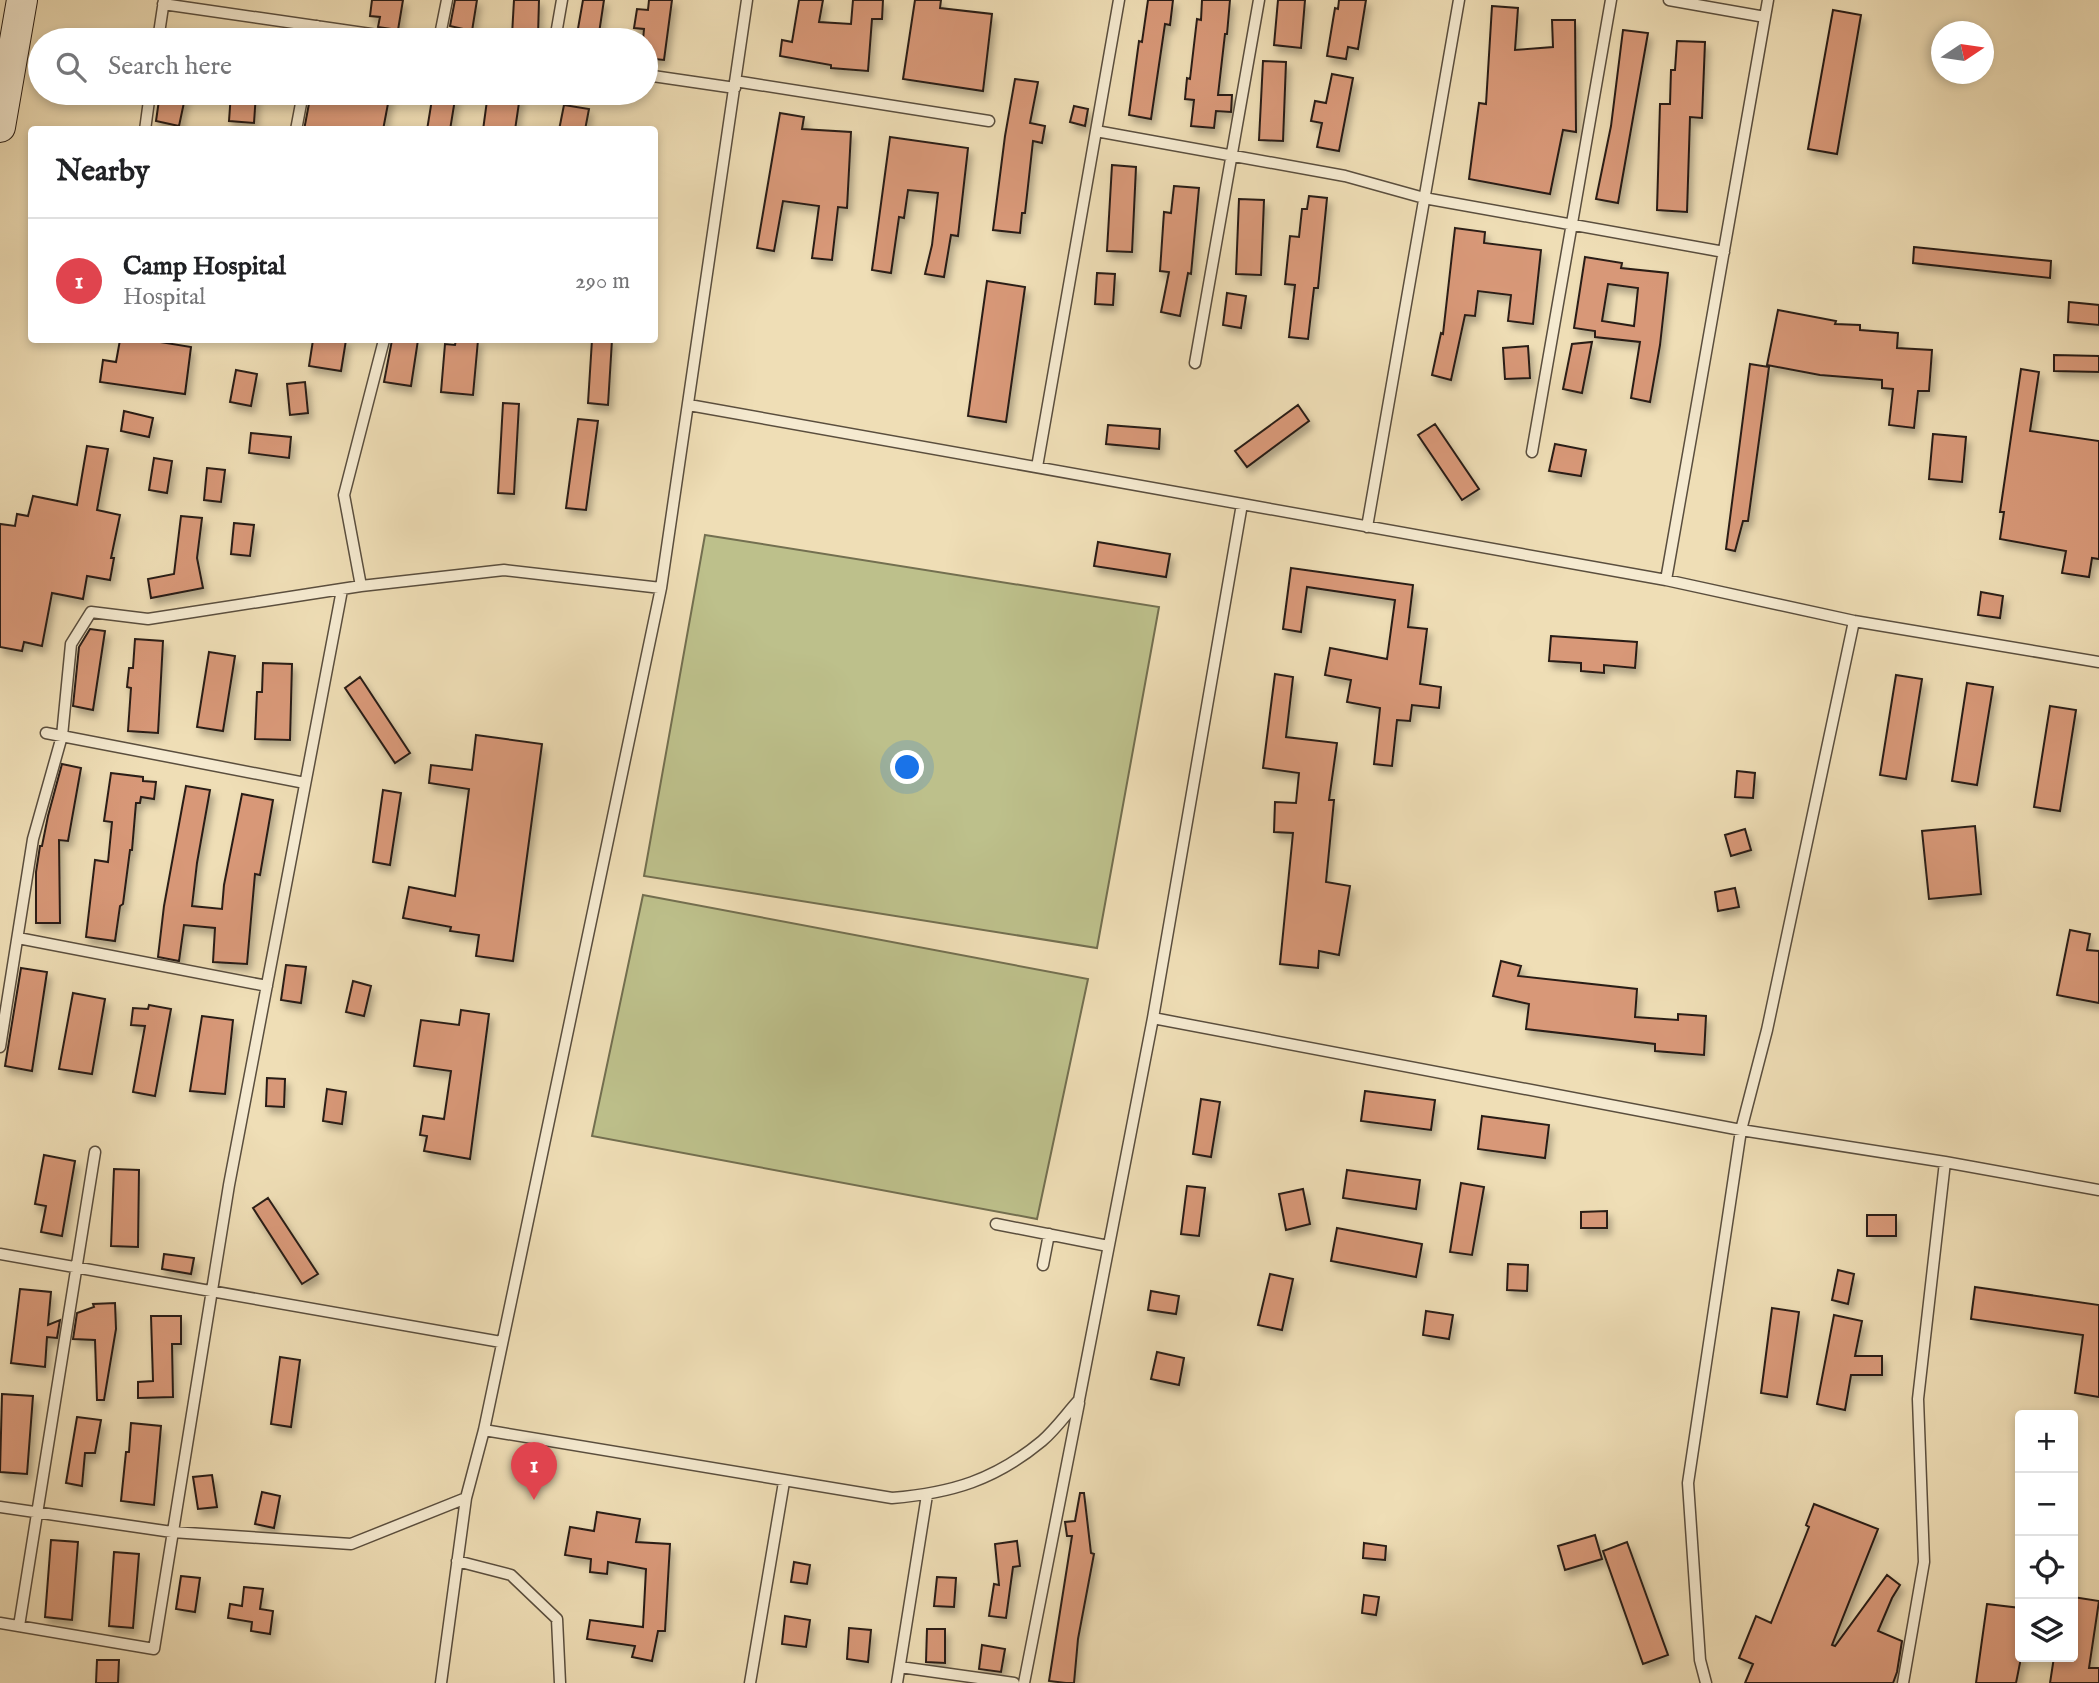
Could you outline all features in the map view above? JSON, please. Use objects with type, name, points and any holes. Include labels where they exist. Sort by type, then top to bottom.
[{"type":"main road","points":[[0,127],[22,0]]},
{"type":"lane","points":[[441,28],[447,0]]},
{"type":"lane","points":[[557,28],[562,0]]},
{"type":"lane","points":[[440,1683],[466,1498],[484,1430],[661,588],[747,0]]},
{"type":"lane","points":[[1037,467],[1119,0]]},
{"type":"lane","points":[[1195,363],[1259,0]]},
{"type":"lane","points":[[1367,527],[1459,0]]},
{"type":"lane","points":[[1532,452],[1611,0]]},
{"type":"lane","points":[[1668,0],[1765,17]]},
{"type":"lane","points":[[1666,580],[1768,0]]},
{"type":"lane","points":[[160,28],[163,2],[331,28]]},
{"type":"lane","points":[[658,76],[735,84],[989,121]]},
{"type":"lane","points":[[146,126],[148,105]]},
{"type":"lane","points":[[297,126],[301,105]]},
{"type":"lane","points":[[1096,131],[1345,176],[1424,198],[1724,252]]},
{"type":"lane","points":[[361,586],[344,495],[383,343]]},
{"type":"lane","points":[[689,405],[1666,580],[1854,621],[2099,662]]},
{"type":"lane","points":[[1024,1683],[1153,1018],[1242,504]]},
{"type":"lane","points":[[0,1047],[33,839],[62,736],[72,643],[91,612],[148,619],[361,586],[504,570],[661,588]]},
{"type":"lane","points":[[0,1623],[154,1649],[229,1185],[342,590]]},
{"type":"lane","points":[[1706,1683],[1700,1660],[1688,1483],[1741,1130],[1767,1030],[1854,621]]},
{"type":"lane","points":[[46,733],[305,783]]},
{"type":"lane","points":[[18,938],[267,986]]},
{"type":"lane","points":[[1153,1018],[1741,1130],[1945,1162],[2099,1190]]},
{"type":"lane","points":[[19,1626],[95,1152]]},
{"type":"lane","points":[[1903,1683],[1924,1562],[1918,1399],[1945,1162]]},
{"type":"lane","points":[[996,1224],[1108,1246]]},
{"type":"lane","points":[[1043,1265],[1049,1234]]},
{"type":"lane","points":[[0,1254],[501,1342]]},
{"type":"lane","points":[[484,1430],[892,1498],[927,1495],[970,1485],[1010,1465],[1044,1440],[1079,1400]]},
{"type":"lane","points":[[750,1683],[784,1482]]},
{"type":"lane","points":[[897,1683],[927,1495]]},
{"type":"lane","points":[[0,1507],[172,1532],[352,1544],[466,1498]]},
{"type":"lane","points":[[457,1562],[511,1575],[557,1619],[560,1683]]},
{"type":"lane","points":[[900,1667],[1014,1683]]},
{"type":"green space","points":[[705,535],[1159,607],[1097,948],[644,876]]},
{"type":"green space","points":[[643,895],[1088,979],[1037,1219],[592,1136]]},
{"type":"building","points":[[372,0],[403,0],[398,28],[378,27],[380,17],[370,16]]},
{"type":"building","points":[[455,0],[477,0],[472,28],[450,26]]},
{"type":"building","points":[[514,0],[539,0],[538,28],[512,28]]},
{"type":"building","points":[[583,0],[604,0],[600,28],[578,28]]},
{"type":"building","points":[[649,0],[672,0],[664,60],[658,59],[658,28],[634,28],[637,9],[648,10]]},
{"type":"building","points":[[799,0],[823,0],[819,22],[851,24],[853,0],[883,0],[882,19],[872,19],[868,71],[831,68],[831,65],[780,56],[782,40],[792,42]]},
{"type":"building","points":[[915,0],[941,0],[940,8],[992,14],[983,91],[903,79]]},
{"type":"building","points":[[1148,0],[1173,0],[1170,25],[1165,24],[1151,119],[1129,115],[1139,41],[1142,42]]},
{"type":"building","points":[[1202,0],[1230,0],[1218,95],[1232,95],[1231,112],[1216,111],[1214,128],[1191,126],[1194,100],[1185,99],[1197,19],[1201,20]]},
{"type":"building","points":[[1278,0],[1305,0],[1301,48],[1274,45]]},
{"type":"building","points":[[1339,0],[1366,0],[1358,49],[1348,47],[1346,59],[1327,56],[1335,8],[1338,9]]},
{"type":"building","points":[[1492,6],[1518,8],[1515,50],[1553,47],[1552,20],[1575,20],[1576,132],[1563,130],[1550,194],[1469,179],[1479,103],[1486,104]]},
{"type":"building","points":[[1833,10],[1861,15],[1837,154],[1808,149]]},
{"type":"building","points":[[1623,30],[1648,33],[1618,203],[1596,199],[1611,126]]},
{"type":"building","points":[[1677,41],[1705,42],[1702,118],[1690,117],[1687,212],[1657,210],[1660,104],[1670,104],[1671,70],[1675,70]]},
{"type":"building","points":[[1263,61],[1286,62],[1283,141],[1259,140]]},
{"type":"building","points":[[1332,74],[1353,78],[1339,151],[1317,147],[1322,123],[1311,121],[1315,101],[1326,103]]},
{"type":"building","points":[[1015,79],[1038,82],[1030,123],[1045,126],[1042,143],[1033,141],[1025,213],[1022,213],[1020,233],[993,230]]},
{"type":"building","points":[[158,105],[183,105],[179,126],[156,121]]},
{"type":"building","points":[[230,105],[255,105],[254,123],[229,121]]},
{"type":"building","points":[[309,105],[388,105],[384,126],[305,126]]},
{"type":"building","points":[[431,105],[454,105],[451,126],[428,126]]},
{"type":"building","points":[[486,105],[519,105],[516,126],[484,126]]},
{"type":"building","points":[[564,105],[589,109],[586,126],[560,126]]},
{"type":"building","points":[[1074,106],[1088,109],[1085,126],[1070,122]]},
{"type":"building","points":[[780,113],[804,117],[802,129],[851,132],[847,208],[838,207],[832,260],[812,258],[819,206],[783,201],[774,251],[757,248]]},
{"type":"building","points":[[890,137],[968,148],[958,236],[951,235],[944,277],[925,274],[932,245],[938,193],[908,190],[904,218],[899,217],[891,273],[872,270]]},
{"type":"building","points":[[1112,165],[1136,167],[1132,252],[1107,251]]},
{"type":"building","points":[[1174,186],[1199,188],[1191,274],[1188,273],[1180,316],[1161,312],[1169,272],[1160,271],[1164,212],[1171,213]]},
{"type":"building","points":[[1309,196],[1327,198],[1318,288],[1314,288],[1308,339],[1289,337],[1295,285],[1285,284],[1290,236],[1299,237],[1302,209],[1307,209]]},
{"type":"building","points":[[1239,199],[1264,200],[1261,275],[1236,274]]},
{"type":"building","points":[[1455,228],[1485,232],[1484,243],[1541,250],[1533,324],[1508,321],[1511,295],[1478,291],[1475,316],[1465,315],[1451,380],[1432,375],[1441,333],[1443,334]]},
{"type":"building","points":[[1914,247],[2051,261],[2050,278],[1913,263]]},
{"type":"building","points":[[1585,257],[1622,263],[1621,268],[1668,273],[1650,402],[1631,398],[1640,342],[1595,337],[1595,331],[1574,328]],"holes":[[[1608,284],[1638,288],[1634,326],[1602,321]]]},
{"type":"building","points":[[1097,273],[1115,274],[1113,305],[1095,304]]},
{"type":"building","points":[[987,281],[1025,287],[1006,422],[968,416]]},
{"type":"building","points":[[1227,293],[1246,296],[1241,328],[1223,325]]},
{"type":"building","points":[[2069,302],[2099,305],[2099,325],[2068,322]]},
{"type":"building","points":[[1778,310],[1836,321],[1835,324],[1860,325],[1860,330],[1898,333],[1897,348],[1932,350],[1929,391],[1918,391],[1914,428],[1889,425],[1893,389],[1882,388],[1882,380],[1820,375],[1767,365]]},
{"type":"building","points":[[1592,342],[1582,393],[1563,389],[1572,344]]},
{"type":"building","points":[[119,343],[166,343],[191,347],[185,394],[100,382],[103,360],[116,362]]},
{"type":"building","points":[[313,343],[346,343],[341,371],[309,366]]},
{"type":"building","points":[[391,343],[418,343],[411,386],[384,382]]},
{"type":"building","points":[[478,343],[473,395],[441,392],[445,344]]},
{"type":"building","points":[[592,343],[612,343],[608,405],[588,403]]},
{"type":"building","points":[[1528,346],[1530,378],[1505,379],[1503,348]]},
{"type":"building","points":[[2054,355],[2099,356],[2099,372],[2054,371]]},
{"type":"building","points":[[1750,364],[1769,367],[1748,521],[1743,521],[1735,551],[1726,549]]},
{"type":"building","points":[[2021,369],[2039,372],[2030,431],[2099,441],[2099,559],[2092,558],[2089,577],[2062,573],[2066,551],[2000,539],[2004,512],[2000,512]]},
{"type":"building","points":[[236,370],[257,374],[251,406],[230,402]]},
{"type":"building","points":[[305,382],[308,413],[290,415],[287,384]]},
{"type":"building","points":[[503,403],[519,404],[514,494],[498,493]]},
{"type":"building","points":[[1298,405],[1309,421],[1247,467],[1235,451]]},
{"type":"building","points":[[124,411],[153,418],[149,437],[121,431]]},
{"type":"building","points":[[578,419],[598,421],[586,510],[566,508]]},
{"type":"building","points":[[1435,424],[1479,489],[1462,500],[1418,435]]},
{"type":"building","points":[[1108,425],[1160,429],[1159,449],[1106,444]]},
{"type":"building","points":[[251,433],[291,437],[289,458],[249,453]]},
{"type":"building","points":[[1933,434],[1966,437],[1962,482],[1929,479]]},
{"type":"building","points":[[1555,444],[1586,450],[1581,476],[1549,471]]},
{"type":"building","points":[[87,446],[108,449],[97,510],[120,515],[111,558],[114,558],[110,580],[87,576],[83,599],[52,593],[42,646],[24,642],[22,651],[0,647],[0,524],[15,526],[17,514],[28,516],[33,496],[77,505]]},
{"type":"building","points":[[154,458],[172,461],[167,493],[149,490]]},
{"type":"building","points":[[207,468],[225,470],[221,502],[204,500]]},
{"type":"building","points":[[181,516],[202,518],[197,558],[203,588],[151,598],[148,579],[174,574]]},
{"type":"building","points":[[234,523],[254,525],[250,556],[231,554]]},
{"type":"building","points":[[1098,542],[1170,554],[1166,577],[1094,566]]},
{"type":"building","points":[[1291,568],[1413,585],[1408,627],[1427,629],[1420,684],[1441,687],[1439,708],[1412,705],[1410,721],[1397,720],[1392,766],[1374,764],[1380,708],[1347,702],[1351,680],[1325,675],[1330,648],[1387,659],[1395,600],[1307,587],[1301,632],[1283,629]]},
{"type":"building","points":[[1981,592],[2003,596],[2000,618],[1978,615]]},
{"type":"building","points":[[90,629],[105,631],[93,710],[73,706],[79,647]]},
{"type":"building","points":[[1551,636],[1637,642],[1635,668],[1604,665],[1604,673],[1581,671],[1581,663],[1549,661]]},
{"type":"building","points":[[135,639],[163,641],[158,733],[128,731],[131,688],[127,687],[129,668],[133,668]]},
{"type":"building","points":[[209,652],[235,656],[223,731],[197,727]]},
{"type":"building","points":[[263,663],[292,664],[290,740],[255,739],[257,692],[262,692]]},
{"type":"building","points":[[1275,674],[1293,677],[1286,737],[1337,743],[1329,800],[1334,800],[1326,882],[1350,886],[1339,955],[1319,951],[1318,968],[1280,964],[1293,833],[1274,832],[1275,802],[1296,803],[1299,773],[1263,768]]},
{"type":"building","points":[[1896,675],[1922,679],[1906,779],[1880,775]]},
{"type":"building","points":[[360,677],[410,753],[395,763],[345,688]]},
{"type":"building","points":[[1967,683],[1993,687],[1977,785],[1952,781]]},
{"type":"building","points":[[2050,706],[2076,710],[2060,811],[2034,807]]},
{"type":"building","points":[[476,735],[542,744],[513,961],[476,956],[479,935],[450,931],[451,927],[403,918],[409,887],[455,896],[469,789],[429,783],[431,765],[472,770]]},
{"type":"building","points":[[62,764],[81,768],[68,841],[59,840],[60,923],[36,923],[36,872],[40,846]]},
{"type":"building","points":[[1737,771],[1755,773],[1753,798],[1735,797]]},
{"type":"building","points":[[111,773],[143,777],[143,781],[156,782],[154,799],[141,797],[140,803],[136,803],[132,850],[115,941],[86,937],[95,860],[108,862],[112,822],[104,821]]},
{"type":"building","points":[[186,786],[210,790],[192,906],[222,909],[224,885],[242,794],[273,800],[260,875],[255,874],[247,964],[213,962],[215,928],[184,925],[179,961],[158,957],[164,906]]},
{"type":"building","points":[[383,790],[401,793],[390,865],[373,862]]},
{"type":"building","points":[[1975,826],[1981,894],[1929,899],[1922,831]]},
{"type":"building","points":[[1745,829],[1751,850],[1731,856],[1725,835]]},
{"type":"building","points":[[1735,888],[1739,907],[1718,911],[1715,892]]},
{"type":"building","points":[[2070,930],[2090,934],[2087,950],[2099,951],[2099,1003],[2057,995]]},
{"type":"building","points":[[1501,961],[1521,966],[1518,976],[1637,989],[1635,1017],[1678,1020],[1678,1014],[1706,1016],[1704,1055],[1655,1051],[1655,1044],[1526,1029],[1529,1004],[1493,996]]},
{"type":"building","points":[[286,965],[306,967],[301,1003],[281,1000]]},
{"type":"building","points":[[21,968],[47,972],[32,1071],[5,1066]]},
{"type":"building","points":[[353,981],[371,986],[364,1016],[346,1012]]},
{"type":"building","points":[[73,993],[105,999],[92,1074],[59,1069]]},
{"type":"building","points":[[149,1005],[171,1009],[155,1096],[133,1092],[145,1026],[131,1025],[133,1008],[148,1009]]},
{"type":"building","points":[[461,1010],[489,1014],[470,1159],[424,1151],[427,1136],[420,1135],[423,1116],[444,1119],[451,1071],[414,1066],[421,1020],[459,1025]]},
{"type":"building","points":[[202,1016],[233,1020],[225,1094],[190,1091]]},
{"type":"building","points":[[267,1078],[285,1079],[284,1107],[266,1106]]},
{"type":"building","points":[[327,1089],[346,1092],[342,1124],[323,1121]]},
{"type":"building","points":[[1365,1091],[1435,1100],[1431,1130],[1361,1121]]},
{"type":"building","points":[[1201,1099],[1220,1102],[1211,1157],[1193,1154]]},
{"type":"building","points":[[1482,1116],[1549,1125],[1545,1158],[1478,1149]]},
{"type":"building","points":[[44,1155],[75,1161],[62,1236],[41,1232],[46,1206],[35,1204]]},
{"type":"building","points":[[114,1169],[139,1170],[138,1247],[111,1246]]},
{"type":"building","points":[[1347,1170],[1420,1180],[1416,1209],[1343,1198]]},
{"type":"building","points":[[1461,1183],[1484,1187],[1472,1255],[1450,1252]]},
{"type":"building","points":[[1187,1186],[1205,1188],[1199,1236],[1181,1234]]},
{"type":"building","points":[[1303,1189],[1310,1224],[1286,1230],[1279,1194]]},
{"type":"building","points":[[268,1198],[318,1274],[302,1284],[253,1208]]},
{"type":"building","points":[[1607,1211],[1607,1228],[1581,1228],[1581,1212]]},
{"type":"building","points":[[1867,1215],[1896,1215],[1896,1236],[1867,1236]]},
{"type":"building","points":[[1337,1228],[1422,1244],[1416,1277],[1331,1261]]},
{"type":"building","points":[[164,1254],[194,1258],[191,1274],[162,1269]]},
{"type":"building","points":[[1508,1264],[1528,1265],[1527,1291],[1507,1290]]},
{"type":"building","points":[[1838,1270],[1854,1274],[1848,1304],[1832,1300]]},
{"type":"building","points":[[1270,1274],[1293,1279],[1282,1330],[1258,1325]]},
{"type":"building","points":[[1975,1287],[2099,1305],[2099,1397],[2075,1393],[2083,1335],[1971,1319]]},
{"type":"building","points":[[20,1289],[51,1292],[48,1325],[60,1320],[57,1338],[47,1337],[45,1367],[11,1363]]},
{"type":"building","points":[[1151,1291],[1179,1296],[1176,1314],[1148,1310]]},
{"type":"building","points":[[115,1303],[116,1329],[104,1400],[97,1400],[95,1340],[73,1339],[77,1313],[94,1307],[93,1304]]},
{"type":"building","points":[[1772,1308],[1799,1312],[1787,1397],[1761,1393]]},
{"type":"building","points":[[1426,1311],[1453,1315],[1449,1339],[1423,1335]]},
{"type":"building","points":[[1834,1315],[1862,1321],[1855,1356],[1882,1356],[1882,1375],[1851,1375],[1845,1410],[1817,1404]]},
{"type":"building","points":[[151,1316],[181,1316],[181,1344],[172,1344],[173,1397],[138,1398],[138,1382],[153,1381]]},
{"type":"building","points":[[1157,1352],[1184,1358],[1179,1385],[1151,1379]]},
{"type":"building","points":[[280,1357],[300,1360],[291,1427],[271,1424]]},
{"type":"building","points":[[2,1394],[33,1396],[27,1474],[0,1472]]},
{"type":"building","points":[[77,1417],[101,1420],[95,1453],[85,1453],[82,1486],[66,1483]]},
{"type":"building","points":[[131,1423],[161,1426],[154,1505],[121,1501]]},
{"type":"building","points":[[212,1475],[217,1507],[198,1509],[193,1477]]},
{"type":"building","points":[[262,1492],[280,1496],[274,1528],[255,1524]]},
{"type":"building","points":[[1080,1493],[1084,1493],[1091,1553],[1094,1554],[1078,1639],[1074,1683],[1049,1681],[1072,1536],[1067,1536],[1065,1522],[1075,1521]]},
{"type":"building","points":[[1814,1504],[1878,1529],[1832,1645],[1835,1646],[1887,1575],[1900,1585],[1878,1631],[1902,1641],[1893,1683],[1745,1683],[1753,1664],[1739,1658],[1756,1616],[1771,1623],[1809,1527],[1806,1525]]},
{"type":"building","points":[[597,1512],[640,1519],[636,1542],[670,1544],[665,1631],[658,1631],[652,1661],[632,1657],[635,1646],[587,1639],[590,1620],[643,1627],[646,1569],[608,1562],[607,1574],[590,1572],[591,1559],[565,1555],[570,1527],[594,1531]]},
{"type":"building","points":[[1595,1535],[1602,1559],[1565,1570],[1558,1546]]},
{"type":"building","points":[[51,1540],[78,1542],[72,1620],[45,1617]]},
{"type":"building","points":[[1017,1541],[1020,1566],[1013,1567],[1006,1618],[989,1616],[994,1584],[999,1585],[995,1544]]},
{"type":"building","points":[[1627,1542],[1668,1655],[1643,1664],[1603,1551]]},
{"type":"building","points":[[1364,1543],[1386,1546],[1385,1560],[1363,1558]]},
{"type":"building","points":[[114,1552],[139,1554],[133,1628],[109,1626]]},
{"type":"building","points":[[794,1562],[810,1565],[807,1584],[791,1582]]},
{"type":"building","points":[[181,1576],[200,1578],[195,1612],[176,1609]]},
{"type":"building","points":[[937,1577],[956,1578],[954,1607],[934,1606]]},
{"type":"building","points":[[244,1587],[263,1589],[260,1609],[273,1611],[270,1634],[251,1631],[252,1622],[228,1618],[230,1604],[242,1606]]},
{"type":"building","points":[[1364,1595],[1379,1597],[1376,1615],[1362,1613]]},
{"type":"building","points":[[2078,1598],[2099,1601],[2089,1668],[2099,1668],[2099,1683],[2050,1683],[2053,1662],[2078,1662]]},
{"type":"building","points":[[1987,1604],[2015,1607],[2015,1662],[2020,1662],[2016,1683],[1976,1683]]},
{"type":"building","points":[[785,1616],[810,1620],[806,1647],[782,1644]]},
{"type":"building","points":[[849,1628],[871,1630],[868,1662],[847,1659]]},
{"type":"building","points":[[927,1629],[945,1629],[945,1663],[926,1662]]},
{"type":"building","points":[[982,1645],[1005,1649],[1001,1672],[979,1669]]},
{"type":"building","points":[[97,1660],[119,1660],[118,1683],[96,1683]]},
{"type":"place","name":"Camp Hospital","points":[[534,1500]]}]
